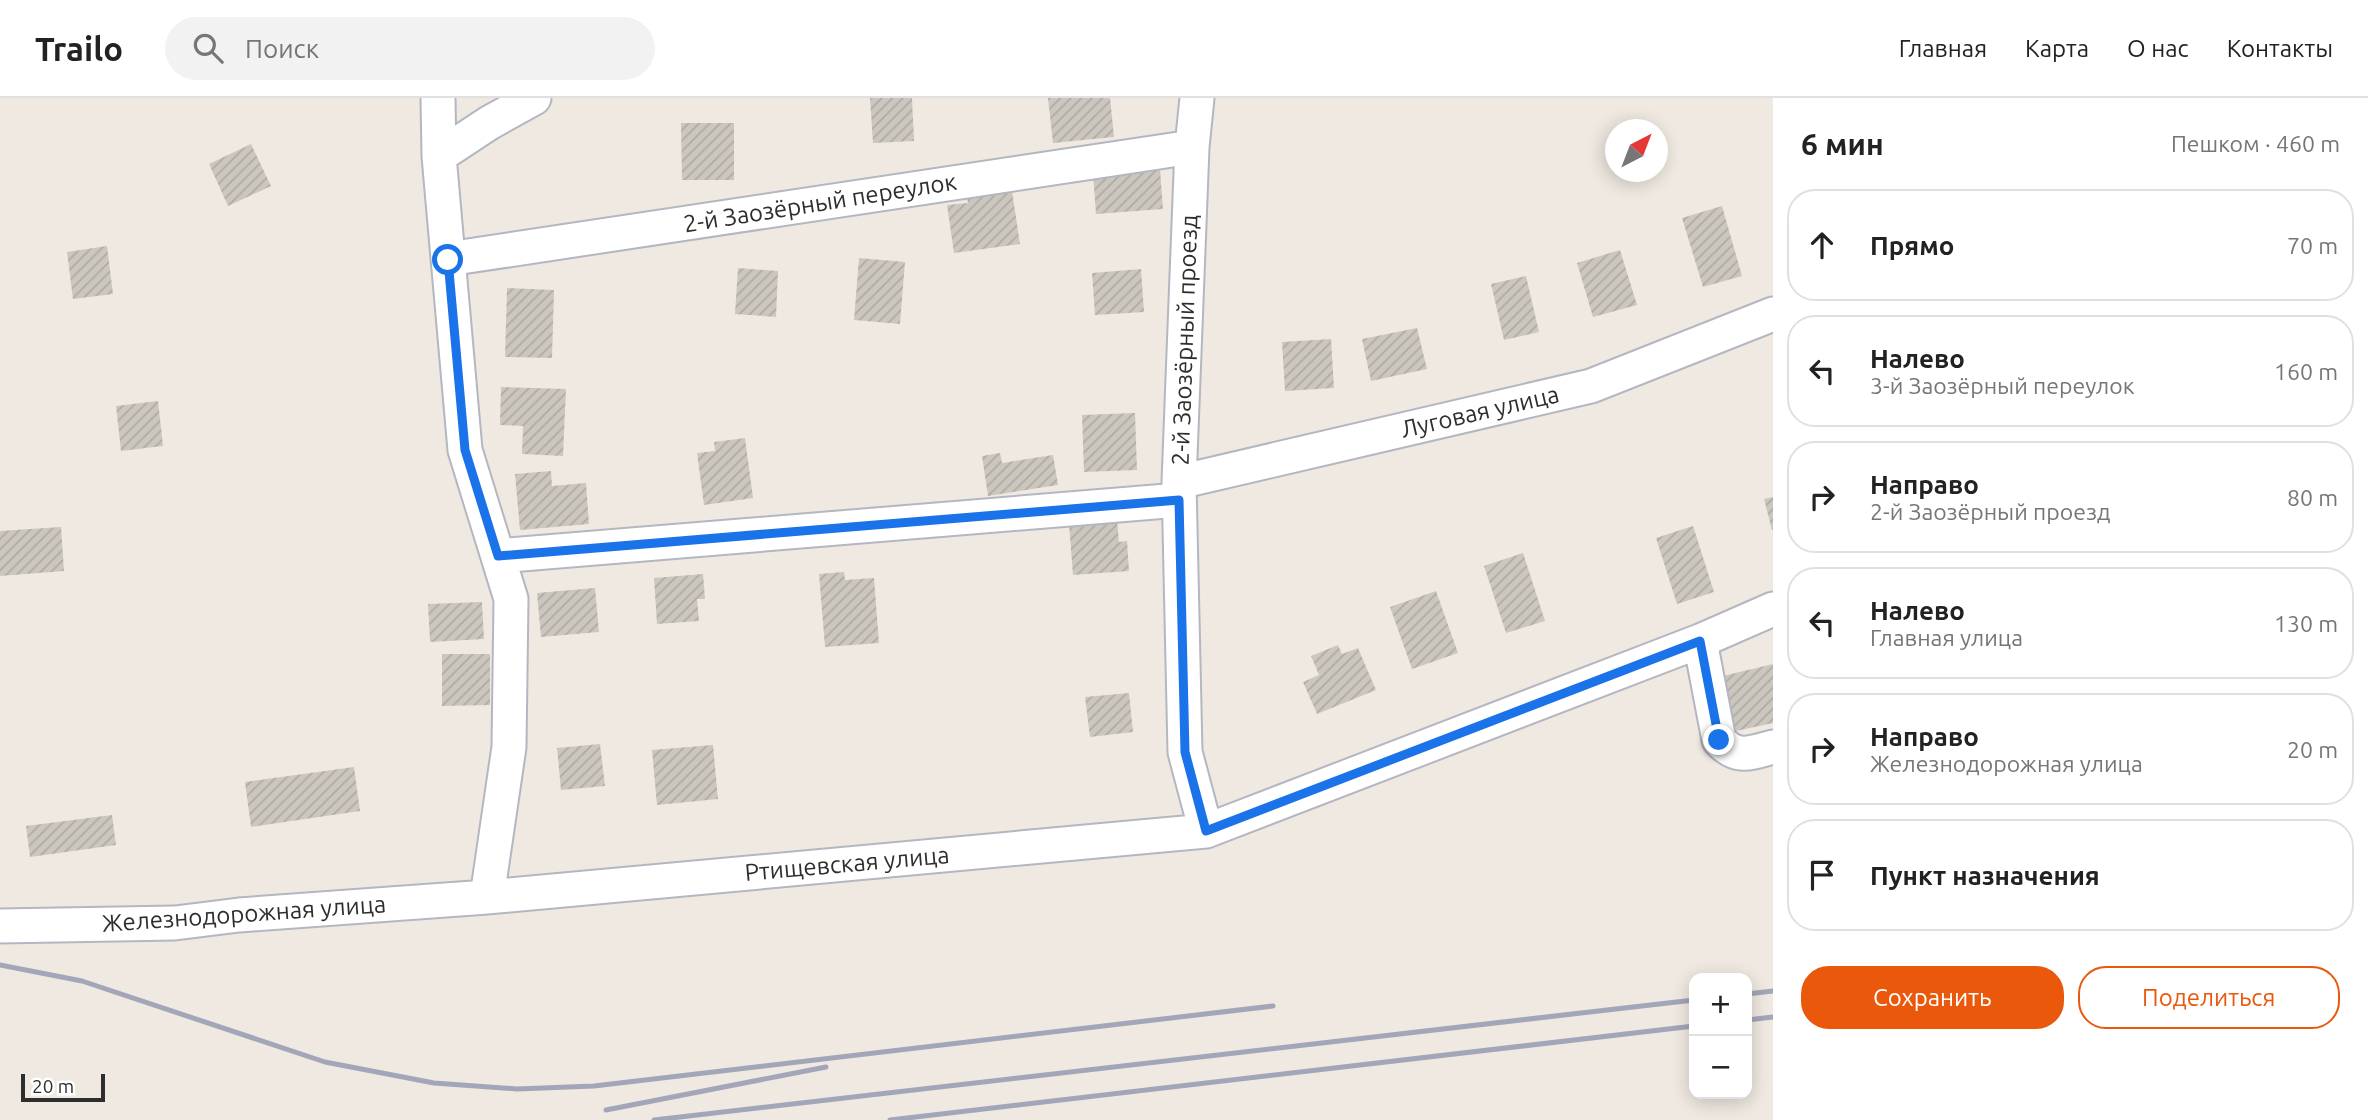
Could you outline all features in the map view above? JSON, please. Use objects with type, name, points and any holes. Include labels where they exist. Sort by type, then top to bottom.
[{"type":"street","points":[[438,98],[439,156],[465,450],[511,599],[509,747],[487,897]]},
{"type":"street","points":[[439,156],[489,123],[534,98]]},
{"type":"street","name":"2-й Заозёрный проезд","points":[[1196,98],[1179,491],[1185,752],[1206,831]]},
{"type":"street","name":"2-й Заозёрный переулок","points":[[448,260],[1192,146]]},
{"type":"street","name":"Луговая улица","points":[[498,556],[1179,491],[1591,386],[1773,314]]},
{"type":"street","name":"Ртищевская улица","points":[[487,897],[1206,831],[1700,641],[1773,609]]},
{"type":"street","points":[[1700,641],[1719,740],[1726,749],[1737,754],[1773,747]]},
{"type":"street","name":"Железнодорожная улица","points":[[0,926],[175,923],[239,915],[487,897]]},
{"type":"building","points":[[870,98],[912,98],[914,141],[873,143]]},
{"type":"building","points":[[1048,98],[1110,98],[1114,137],[1053,143]]},
{"type":"building","points":[[681,123],[734,123],[734,180],[682,180]]},
{"type":"building","points":[[251,144],[271,186],[228,206],[209,164]]},
{"type":"building","points":[[1160,169],[1163,209],[1096,214],[1093,174]]},
{"type":"building","points":[[1012,191],[1020,244],[954,253],[947,205],[968,203],[967,197]]},
{"type":"building","points":[[1722,206],[1742,276],[1703,287],[1682,218]]},
{"type":"building","points":[[107,246],[113,294],[73,299],[67,252]]},
{"type":"building","points":[[1620,250],[1637,305],[1593,317],[1577,263]]},
{"type":"building","points":[[859,258],[905,262],[900,324],[854,320]]},
{"type":"building","points":[[738,268],[778,271],[776,317],[735,314]]},
{"type":"building","points":[[1141,269],[1144,312],[1095,315],[1092,273]]},
{"type":"building","points":[[1526,276],[1539,332],[1504,340],[1491,284]]},
{"type":"building","points":[[507,288],[554,290],[552,358],[505,357]]},
{"type":"building","points":[[1417,328],[1427,369],[1371,381],[1362,339]]},
{"type":"building","points":[[1331,339],[1334,388],[1285,391],[1282,342]]},
{"type":"building","points":[[501,387],[566,389],[563,456],[522,454],[523,426],[500,425]]},
{"type":"building","points":[[158,401],[163,446],[121,451],[116,406]]},
{"type":"building","points":[[1135,413],[1137,470],[1084,472],[1082,415]]},
{"type":"building","points":[[745,438],[753,498],[704,505],[697,453],[715,451],[714,442]]},
{"type":"building","points":[[1000,453],[1002,463],[1053,455],[1058,485],[988,496],[982,456]]},
{"type":"building","points":[[551,471],[552,486],[586,483],[589,524],[520,530],[515,474]]},
{"type":"building","points":[[1773,497],[1773,530],[1772,530],[1764,499]]},
{"type":"building","points":[[1117,520],[1119,542],[1127,541],[1129,571],[1073,575],[1069,524]]},
{"type":"building","points":[[1693,526],[1714,592],[1677,604],[1656,538]]},
{"type":"building","points":[[61,527],[64,571],[0,576],[0,531]]},
{"type":"building","points":[[1523,553],[1545,621],[1506,633],[1484,566]]},
{"type":"building","points":[[844,572],[845,580],[874,578],[879,643],[825,647],[819,574]]},
{"type":"building","points":[[703,574],[705,599],[697,599],[699,621],[657,624],[654,578]]},
{"type":"building","points":[[595,588],[599,632],[541,637],[537,593]]},
{"type":"building","points":[[1436,591],[1458,653],[1412,669],[1390,607]]},
{"type":"building","points":[[482,602],[484,639],[430,642],[428,604]]},
{"type":"building","points":[[1338,645],[1342,654],[1358,648],[1376,690],[1317,714],[1303,682],[1319,675],[1311,656]]},
{"type":"building","points":[[442,654],[490,654],[490,705],[442,706]]},
{"type":"building","points":[[1773,664],[1773,723],[1736,731],[1723,676]]},
{"type":"building","points":[[1129,693],[1133,732],[1090,737],[1085,697]]},
{"type":"building","points":[[600,744],[605,786],[561,790],[557,748]]},
{"type":"building","points":[[713,745],[718,799],[657,805],[652,750]]},
{"type":"building","points":[[354,767],[360,811],[251,827],[245,782]]},
{"type":"building","points":[[112,815],[116,845],[30,857],[26,826]]},
{"type":"railway","points":[[0,965],[82,981],[325,1062],[434,1083],[517,1089],[594,1086],[1273,1006]]},
{"type":"railway","points":[[1752,993],[1773,991]]},
{"type":"railway","points":[[654,1120],[1689,1001]]},
{"type":"railway","points":[[1752,1019],[1773,1017]]},
{"type":"railway","points":[[890,1120],[1689,1027]]},
{"type":"railway","points":[[606,1110],[826,1067]]},
{"type":"route","points":[[448,260],[465,450],[498,556],[1179,500],[1185,752],[1206,831],[1700,641],[1719,740]]}]
